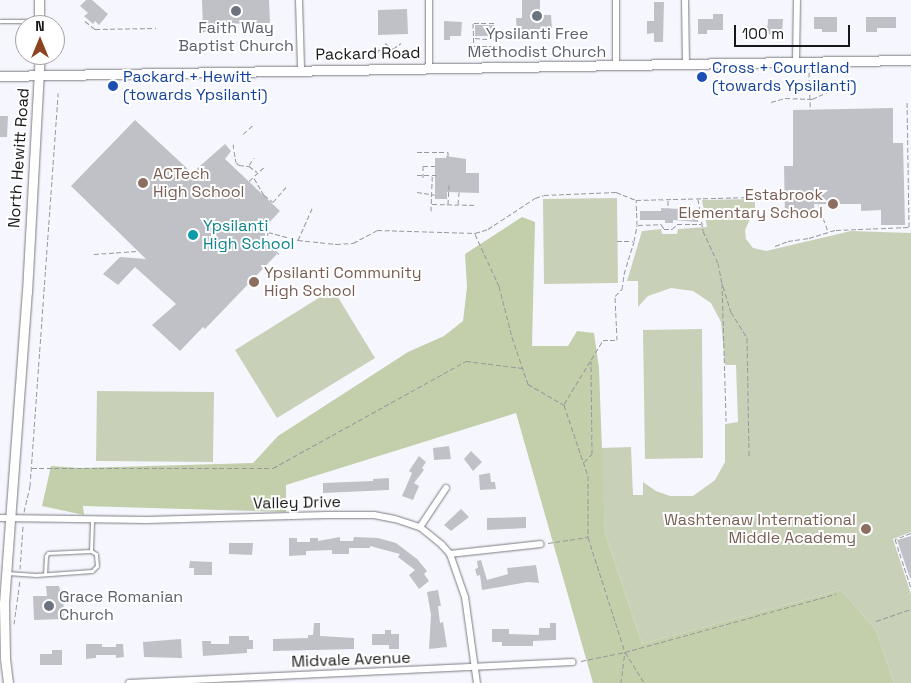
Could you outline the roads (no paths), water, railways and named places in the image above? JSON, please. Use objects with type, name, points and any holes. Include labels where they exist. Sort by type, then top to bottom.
[{"type":"main road","points":[[39,0],[39,15]]},
{"type":"main road","name":"Packard Road","points":[[0,76],[301,69],[616,66],[911,60]]},
{"type":"main road","name":"North Hewitt Road","points":[[8,683],[4,632],[7,573],[40,65]]},
{"type":"street","points":[[299,0],[301,69]]},
{"type":"street","points":[[429,0],[429,68]]},
{"type":"street","points":[[616,0],[616,66]]},
{"type":"street","points":[[685,0],[686,64]]},
{"type":"street","points":[[796,62],[797,0]]},
{"type":"street","points":[[420,527],[446,488]]},
{"type":"street","name":"Valley Drive","points":[[0,518],[11,520],[92,520],[374,516],[396,519],[420,527],[450,554],[465,597],[477,683]]},
{"type":"street","points":[[450,554],[540,544]]},
{"type":"street","name":"Midvale Avenue","points":[[129,683],[573,662]]},
{"type":"lane","points":[[0,21],[15,22]]},
{"type":"lane","points":[[91,551],[92,520]]},
{"type":"lane","points":[[7,573],[20,575],[45,574],[92,572],[96,566],[96,554],[91,551],[48,553],[46,556],[45,574]]},
{"type":"place","name":"Faith Way Baptist Church","points":[[236,11]]},
{"type":"place","name":"Ypsilanti Free Methodist Church","points":[[537,16]]},
{"type":"place","name":"Cross + Courtland (towards Ypsilanti)","points":[[702,77]]},
{"type":"place","name":"Packard + Hewitt (towards Ypsilanti)","points":[[113,86]]},
{"type":"place","name":"ACTech High School","points":[[143,183]]},
{"type":"place","name":"Estabrook Elementary School","points":[[833,204]]},
{"type":"place","name":"Ypsilanti High School","points":[[193,235]]},
{"type":"place","name":"Ypsilanti Community High School","points":[[254,282]]},
{"type":"place","name":"Washtenaw International Middle Academy","points":[[866,529]]},
{"type":"place","name":"Grace Romanian Church","points":[[49,606]]}]
